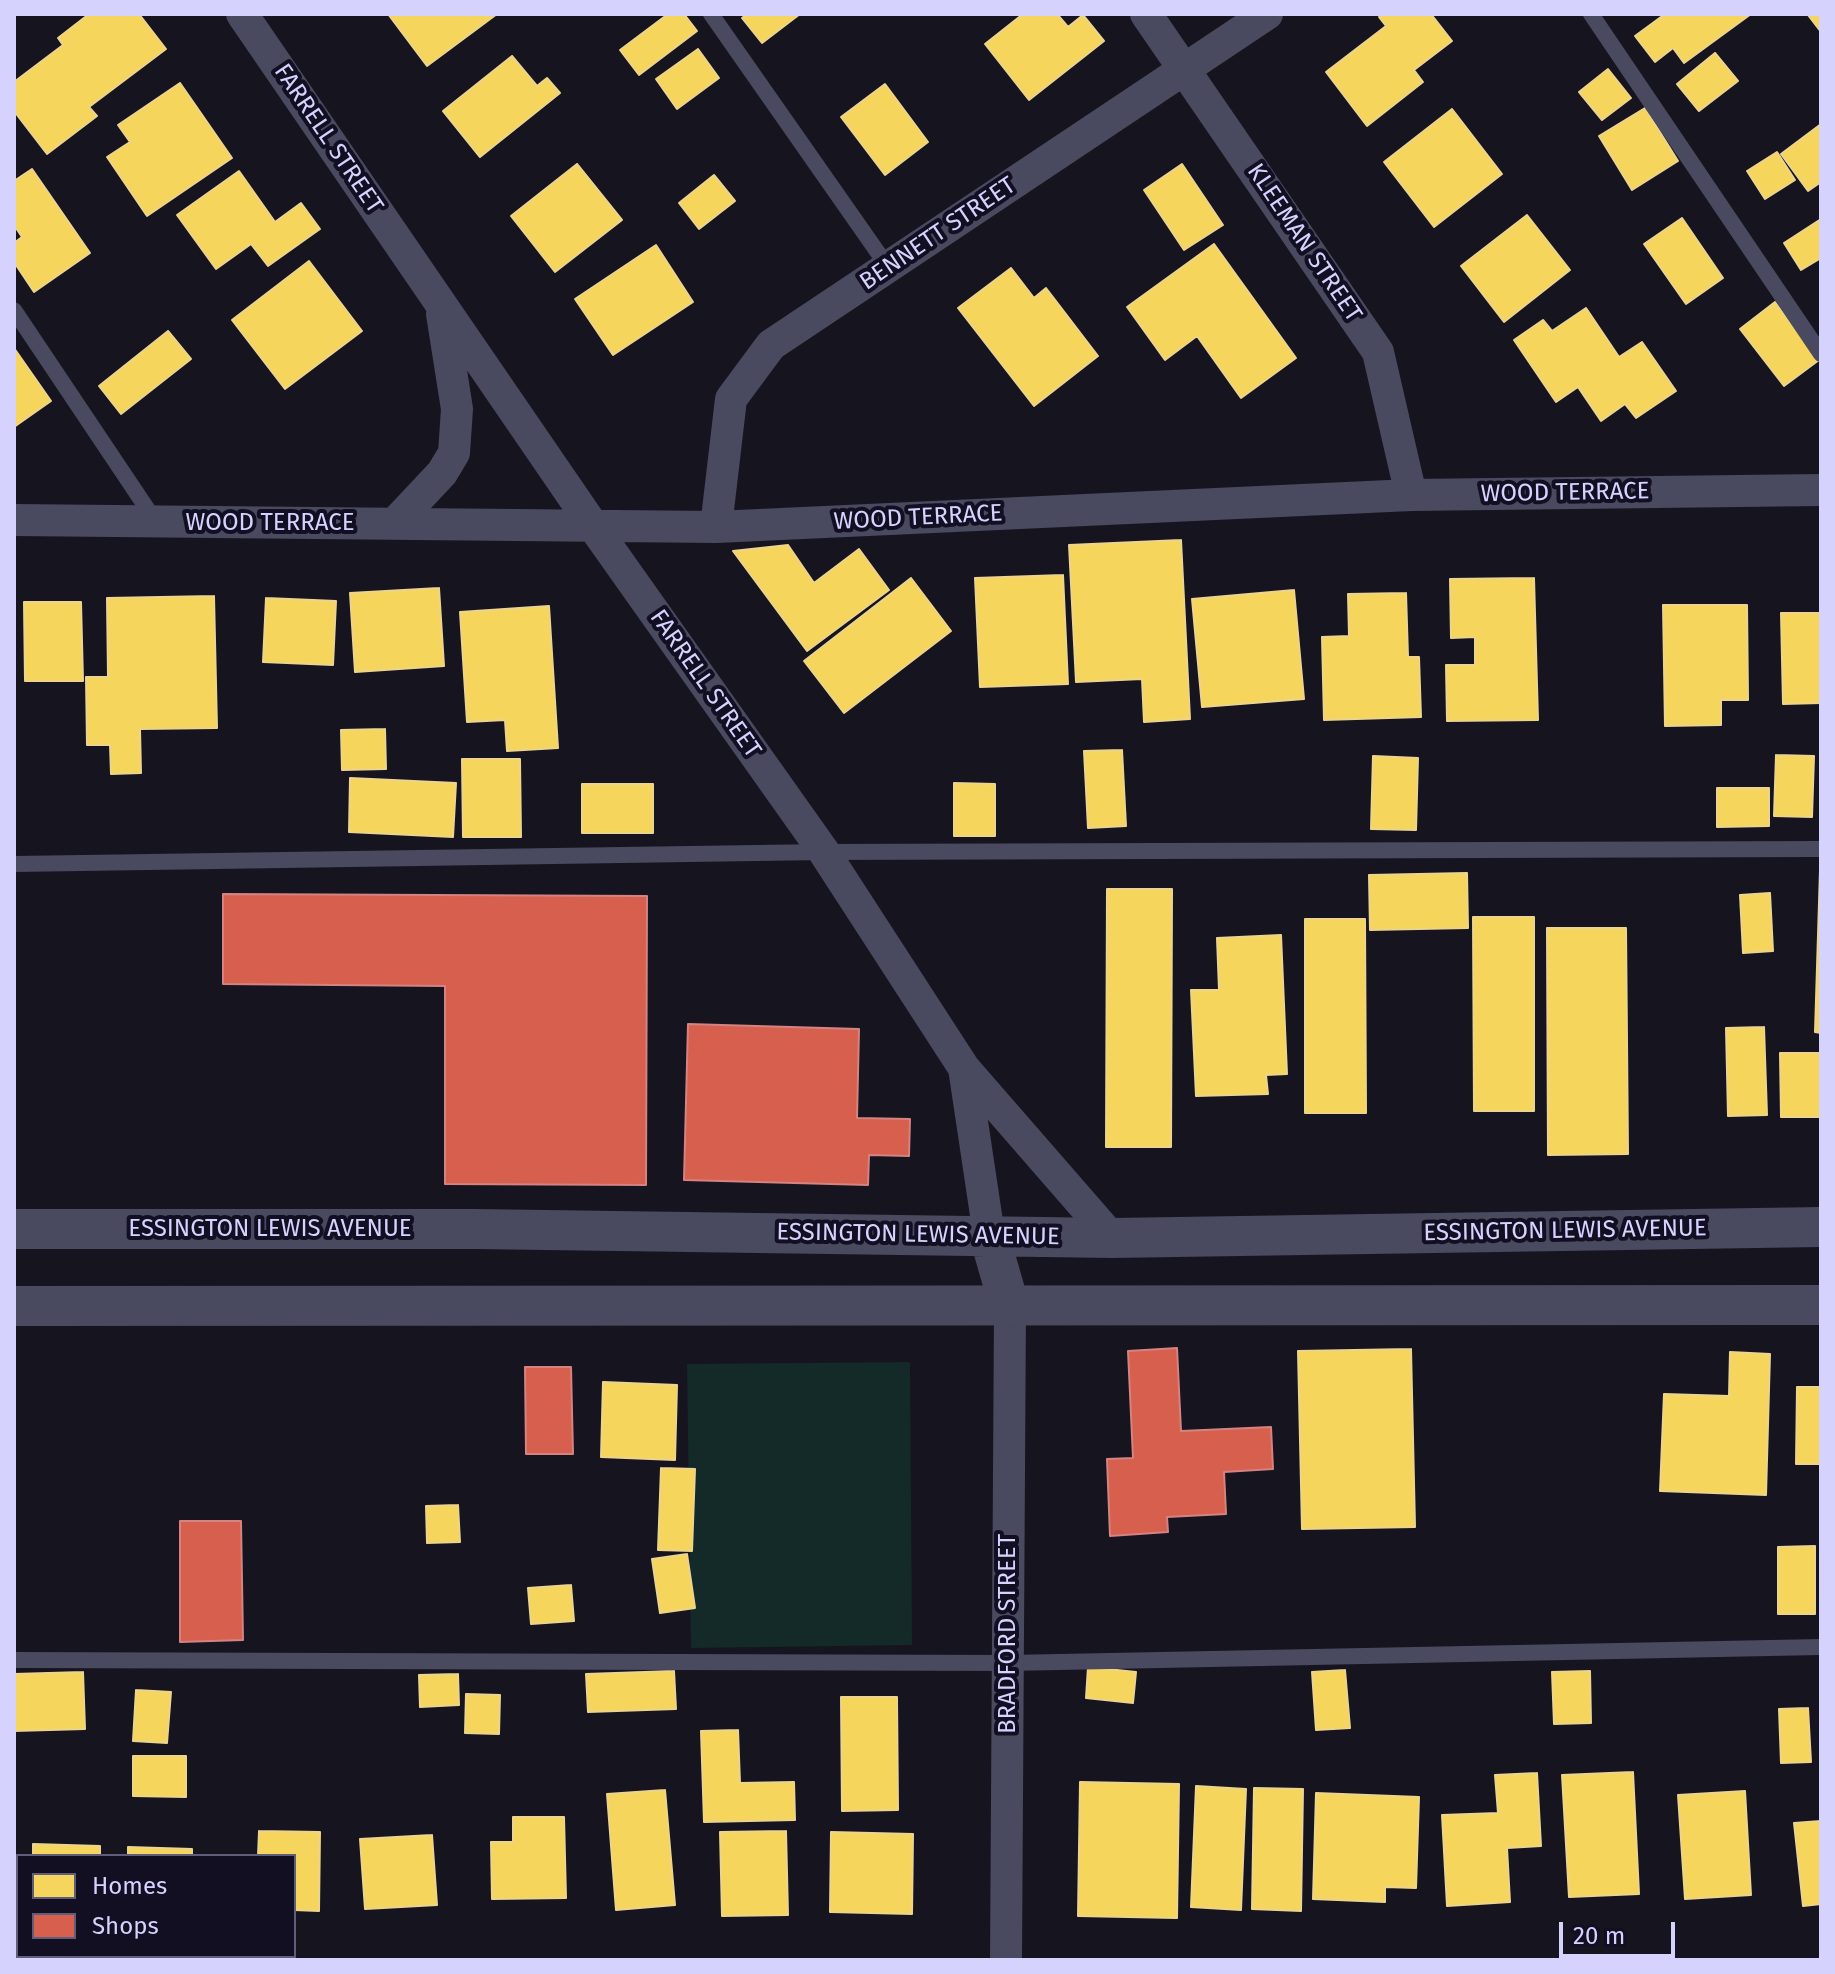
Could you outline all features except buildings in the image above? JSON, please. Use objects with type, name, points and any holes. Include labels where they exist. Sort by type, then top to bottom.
[{"type":"street","name":"FARRELL STREET","points":[[242,14],[591,523],[824,852],[964,1068],[1112,1238]]},
{"type":"street","name":"KLEEMAN STREET","points":[[1146,14],[1378,352],[1411,495]]},
{"type":"street","name":"BENNETT STREET","points":[[716,527],[731,399],[771,345],[1267,14]]},
{"type":"street","name":"FARRELL STREET","points":[[395,523],[442,473],[454,453],[457,409],[440,303]]},
{"type":"street","name":"WOOD TERRACE","points":[[14,520],[591,523],[716,527],[1411,495],[1821,490]]},
{"type":"street","name":"FARRELL STREET","points":[[964,1068],[989,1235]]},
{"type":"street","name":"ESSINGTON LEWIS AVENUE","points":[[14,1229],[475,1229],[1112,1238],[1821,1227]]},
{"type":"street","points":[[989,1235],[1010,1308]]},
{"type":"street","points":[[14,1306],[1010,1308],[1821,1305]]},
{"type":"street","name":"BRADFORD STREET","points":[[1006,1960],[1010,1308]]},
{"type":"lane","points":[[711,14],[888,267]]},
{"type":"lane","points":[[1591,14],[1821,354]]},
{"type":"lane","points":[[14,310],[156,522]]},
{"type":"lane","points":[[14,864],[824,852],[1821,849]]},
{"type":"lane","points":[[14,1660],[1008,1663],[1821,1647]]},
{"type":"green space","points":[[910,1362],[912,1645],[691,1648],[687,1364]]}]
